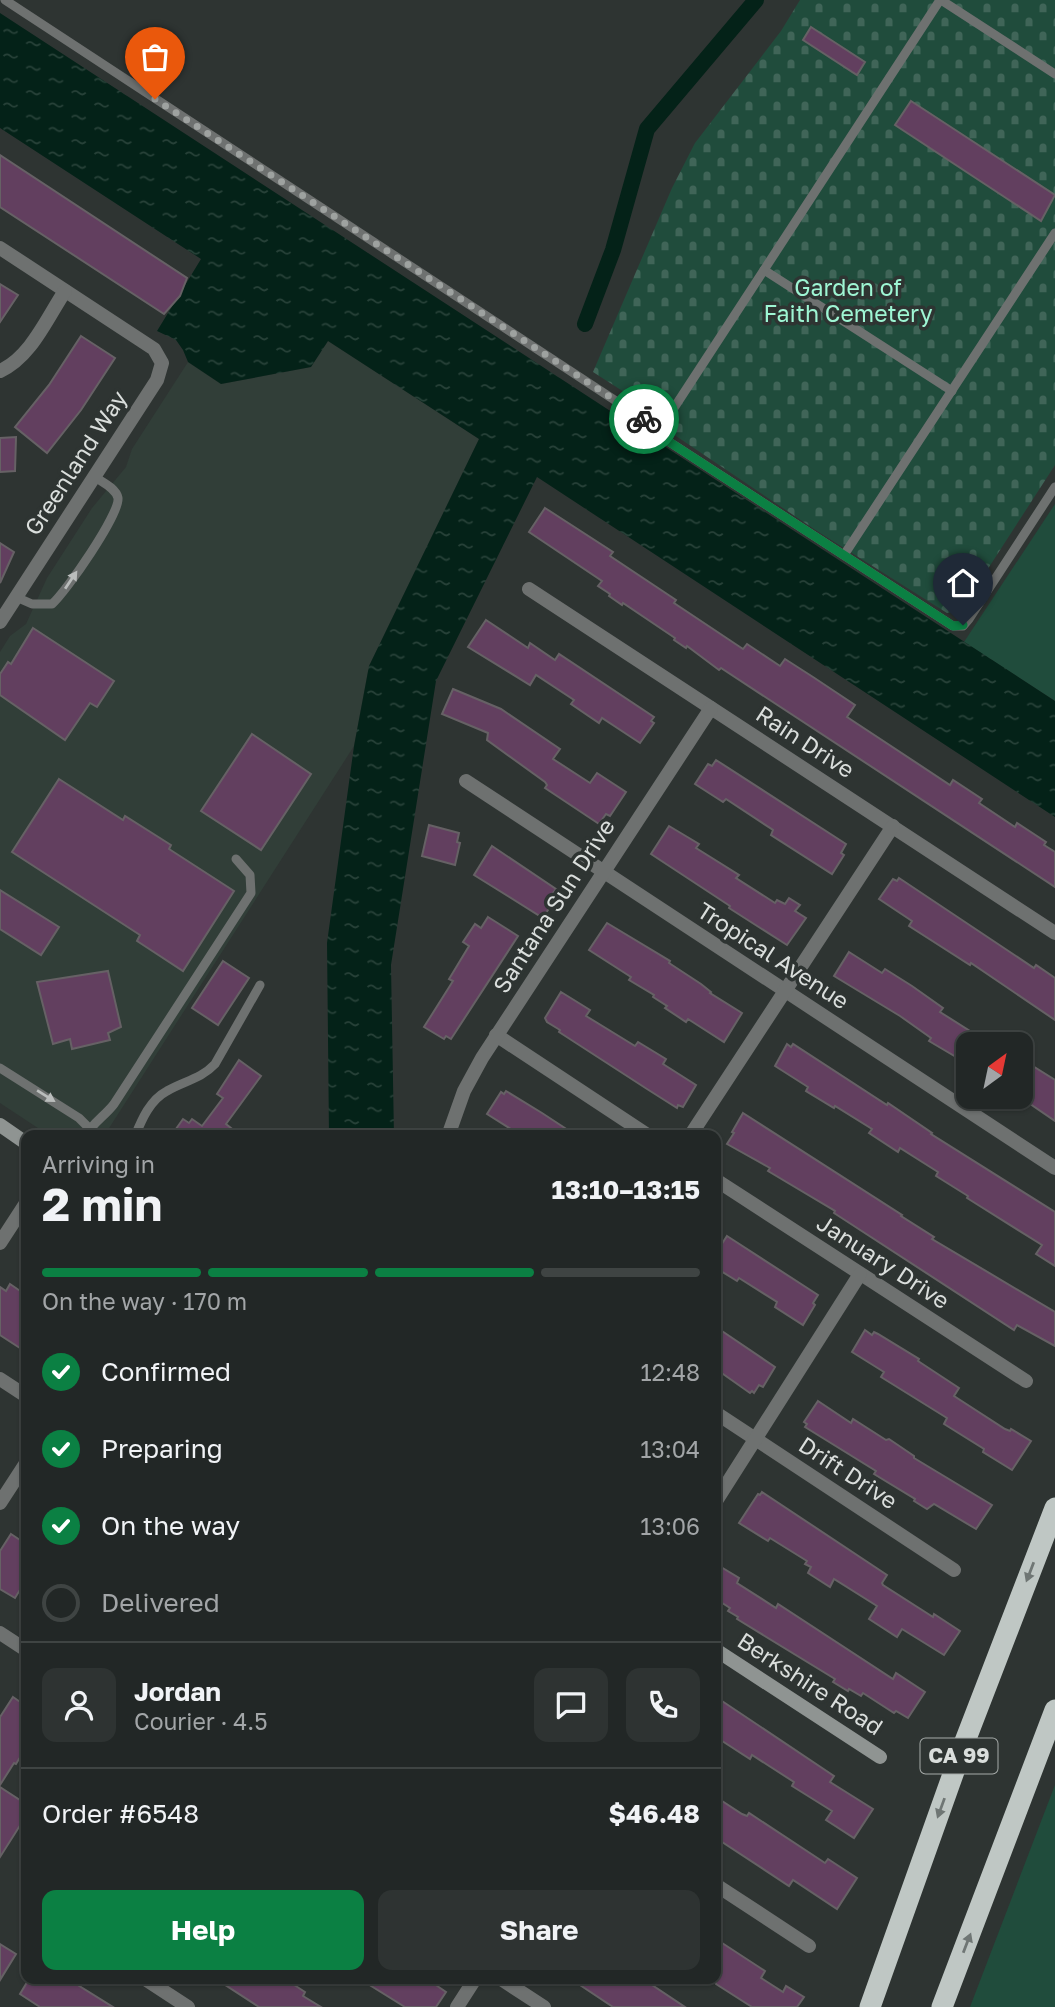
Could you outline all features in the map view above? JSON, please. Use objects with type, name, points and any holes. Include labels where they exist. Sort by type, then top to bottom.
[{"type":"highway","name":"CA 99","points":[[870,2007],[962,1749],[1055,1508]]},
{"type":"highway","name":"CA 99","points":[[942,2007],[1055,1710]]},
{"type":"street","points":[[0,248],[65,291],[23,355],[13,365],[0,371]]},
{"type":"street","name":"Greenland Way","points":[[0,622],[157,380],[162,363],[154,349],[65,291]]},
{"type":"street","name":"Rain Drive","points":[[529,589],[1055,933]]},
{"type":"street","name":"Santana Sun Drive","points":[[451,1130],[464,1091],[496,1035],[711,708]]},
{"type":"street","name":"Tropical Avenue","points":[[466,781],[1055,1168]]},
{"type":"street","points":[[694,1130],[893,826]]},
{"type":"street","points":[[496,1035],[640,1130]]},
{"type":"street","points":[[0,1125],[21,1140]]},
{"type":"street","name":"January Drive","points":[[721,1183],[1026,1381]]},
{"type":"street","points":[[0,1243],[21,1211]]},
{"type":"street","points":[[721,1493],[860,1274]]},
{"type":"street","points":[[0,1379],[21,1393]]},
{"type":"street","name":"Drift Drive","points":[[721,1416],[954,1570]]},
{"type":"street","points":[[0,1503],[21,1471]]},
{"type":"street","points":[[0,1633],[21,1647]]},
{"type":"street","name":"Berkshire Road","points":[[721,1653],[880,1757]]},
{"type":"street","points":[[721,1888],[809,1946]]},
{"type":"street","points":[[153,1984],[188,2007]]},
{"type":"street","points":[[457,2007],[472,1984]]},
{"type":"street","points":[[509,1984],[544,2007]]},
{"type":"lane","points":[[5,0],[648,422],[657,434],[953,626],[963,625],[969,619],[1055,487]]},
{"type":"lane","points":[[657,434],[940,0],[1055,74]]},
{"type":"lane","points":[[844,555],[1055,233]]},
{"type":"lane","points":[[764,270],[952,391]]},
{"type":"lane","points":[[16,597],[32,604],[52,604],[63,593],[108,525],[117,509],[118,496],[94,477]]},
{"type":"lane","points":[[89,1130],[104,1118],[114,1104],[251,893],[250,875],[236,859]]},
{"type":"lane","points":[[138,1130],[151,1104],[160,1095],[206,1074],[215,1064],[260,985]]},
{"type":"lane","points":[[0,1068],[79,1118],[86,1130]]},
{"type":"shaded area","points":[[328,341],[479,439],[369,666],[354,746],[108,1130],[41,1130],[0,1103],[0,652],[10,636],[26,624],[47,578],[92,508],[126,467],[132,449],[188,362],[221,384],[311,367]]},
{"type":"green space","name":"Garden of Faith Cemetery","points":[[800,0],[1055,0],[1055,465],[960,612],[947,613],[817,531],[673,434],[662,409],[652,410],[593,372],[672,188],[695,143],[781,31]]},
{"type":"green space","points":[[1055,504],[1055,701],[964,642]]},
{"type":"green space","points":[[1055,1785],[1055,2007],[970,2007]]},
{"type":"water","points":[[0,13],[1055,701],[1055,817],[537,477],[436,681],[391,965],[394,1130],[329,1130],[327,943],[354,746],[369,666],[479,439],[328,341],[311,367],[221,384],[188,362],[176,340],[157,331],[201,259],[0,128]]},
{"type":"building","points":[[811,27],[865,62],[857,75],[803,40]]},
{"type":"building","points":[[911,101],[1055,195],[1041,221],[895,125]]},
{"type":"building","points":[[0,155],[187,278],[180,296],[164,314],[0,207]]},
{"type":"building","points":[[0,284],[18,295],[0,322]]},
{"type":"building","points":[[81,336],[115,358],[81,410],[47,453],[15,427],[49,385]]},
{"type":"building","points":[[16,437],[15,471],[0,472],[0,438]]},
{"type":"building","points":[[545,508],[613,552],[610,556],[743,649],[747,644],[780,666],[785,659],[855,705],[847,717],[950,785],[953,780],[982,799],[979,803],[1015,827],[1017,823],[1046,842],[1044,845],[1055,852],[1055,887],[609,596],[610,594],[598,586],[602,581],[529,532]]},
{"type":"building","points":[[0,543],[14,552],[0,583]]},
{"type":"building","points":[[486,620],[528,648],[530,643],[555,660],[559,654],[654,717],[651,721],[654,723],[640,743],[602,718],[599,723],[571,704],[574,700],[536,675],[530,685],[468,647]]},
{"type":"building","points":[[33,628],[114,681],[97,707],[90,703],[65,740],[0,695],[0,674],[8,662],[11,664]]},
{"type":"building","points":[[453,689],[501,709],[560,749],[553,759],[590,783],[597,773],[626,792],[610,816],[606,814],[599,824],[545,788],[545,782],[487,740],[488,733],[442,714]]},
{"type":"building","points":[[252,734],[311,774],[261,850],[201,811]]},
{"type":"building","points":[[716,760],[846,844],[841,853],[844,855],[832,874],[771,835],[773,830],[726,799],[723,802],[695,784],[708,764],[712,766]]},
{"type":"building","points":[[59,779],[123,820],[125,816],[171,845],[169,849],[234,891],[183,971],[137,941],[140,935],[12,852]]},
{"type":"building","points":[[429,825],[459,833],[457,842],[460,843],[455,865],[422,856]]},
{"type":"building","points":[[669,826],[699,844],[696,848],[739,875],[736,878],[775,903],[777,900],[785,904],[789,898],[800,905],[795,911],[806,918],[787,945],[651,854]]},
{"type":"building","points":[[492,846],[556,889],[550,897],[554,900],[543,918],[474,875]]},
{"type":"building","points":[[899,878],[1034,968],[1036,965],[1055,978],[1055,1020],[971,963],[970,965],[909,926],[912,921],[879,899],[893,879],[897,881]]},
{"type":"building","points":[[0,890],[59,927],[41,955],[0,929]]},
{"type":"building","points":[[488,917],[518,936],[451,1039],[446,1036],[444,1039],[424,1027],[453,981],[449,979],[469,946],[463,942],[475,924],[481,928]]},
{"type":"building","points":[[607,923],[670,961],[669,963],[710,993],[742,1013],[724,1042],[665,1008],[667,1006],[653,997],[654,995],[629,980],[631,977],[589,950]]},
{"type":"building","points":[[849,952],[882,973],[885,969],[912,986],[943,1008],[940,1012],[972,1032],[956,1032],[956,1057],[929,1041],[931,1038],[900,1016],[834,976]]},
{"type":"building","points":[[223,961],[249,978],[218,1025],[192,1008]]},
{"type":"building","points":[[108,971],[121,1027],[108,1033],[110,1040],[72,1049],[70,1039],[53,1044],[37,982]]},
{"type":"building","points":[[561,992],[590,1010],[586,1016],[635,1046],[638,1042],[666,1059],[663,1064],[696,1085],[683,1107],[678,1105],[677,1108],[547,1022],[545,1018]]},
{"type":"building","points":[[787,1044],[791,1047],[793,1044],[887,1105],[888,1103],[931,1134],[1055,1212],[1055,1266],[1036,1254],[1042,1245],[967,1198],[968,1196],[936,1176],[938,1172],[900,1148],[898,1152],[869,1133],[872,1129],[806,1091],[808,1087],[775,1066]]},
{"type":"building","points":[[239,1060],[261,1076],[226,1124],[234,1130],[175,1130],[183,1119],[189,1123],[192,1119],[202,1126],[223,1098],[217,1094]]},
{"type":"building","points":[[1033,1066],[1055,1080],[1055,1121],[1033,1106]]},
{"type":"building","points":[[506,1091],[568,1130],[512,1130],[487,1114],[501,1092],[504,1094]]},
{"type":"building","points":[[743,1113],[902,1215],[934,1237],[932,1239],[1055,1312],[1055,1346],[1017,1325],[1014,1330],[834,1213],[835,1211],[768,1171],[770,1168],[727,1144]]},
{"type":"building","points":[[727,1236],[818,1295],[803,1325],[775,1307],[777,1302],[739,1278],[737,1281],[721,1271],[721,1245]]},
{"type":"building","points":[[10,1284],[21,1292],[21,1349],[0,1335],[0,1287],[6,1291]]},
{"type":"building","points":[[721,1330],[775,1367],[763,1387],[759,1385],[754,1393],[750,1393],[721,1373]]},
{"type":"building","points":[[865,1330],[872,1335],[874,1332],[878,1334],[919,1359],[918,1361],[959,1388],[954,1396],[1005,1429],[1011,1429],[1031,1441],[1012,1470],[944,1424],[947,1418],[881,1377],[884,1372],[852,1352]]},
{"type":"building","points":[[818,1401],[851,1423],[853,1419],[886,1440],[889,1439],[914,1458],[992,1505],[976,1529],[934,1504],[927,1509],[874,1474],[876,1471],[805,1427],[807,1424],[804,1422]]},
{"type":"building","points":[[762,1492],[887,1575],[883,1585],[960,1631],[944,1655],[902,1629],[897,1637],[869,1619],[877,1606],[834,1579],[830,1587],[808,1573],[811,1567],[805,1564],[807,1561],[739,1523]]},
{"type":"building","points":[[11,1534],[21,1541],[21,1588],[15,1598],[0,1589],[0,1551]]},
{"type":"building","points":[[721,1567],[739,1578],[737,1583],[776,1608],[778,1604],[893,1679],[896,1673],[925,1692],[908,1718],[896,1711],[894,1713],[863,1693],[861,1696],[833,1682],[835,1679],[737,1619],[738,1617],[728,1611],[730,1608],[721,1602]]},
{"type":"building","points":[[13,1697],[21,1703],[21,1760],[14,1763],[0,1785],[0,1717]]},
{"type":"building","points":[[721,1700],[834,1776],[830,1782],[873,1809],[854,1838],[826,1820],[832,1811],[792,1786],[794,1782],[752,1755],[750,1759],[721,1740]]},
{"type":"building","points":[[0,1787],[21,1801],[21,1824],[0,1857]]},
{"type":"building","points":[[721,1800],[742,1814],[747,1816],[749,1813],[825,1863],[828,1859],[857,1878],[837,1909],[793,1880],[789,1886],[721,1841]]},
{"type":"building","points":[[721,1942],[765,1971],[761,1978],[783,1992],[786,1986],[804,1997],[797,2007],[752,2007],[716,1984],[721,1984]]},
{"type":"building","points":[[0,1944],[16,1954],[0,1980]]},
{"type":"building","points":[[26,1984],[76,1984],[113,2007],[40,2007],[20,1994]]},
{"type":"building","points":[[224,1984],[293,1984],[305,1992],[303,1996],[321,2007],[259,2007]]},
{"type":"building","points":[[368,1984],[434,1984],[446,1992],[436,2007],[405,2007]]},
{"type":"building","points":[[578,1984],[650,1984],[685,2007],[613,2007]]},
{"type":"waterway","points":[[585,324],[613,250],[647,129],[756,0]]},
{"type":"way so far","points":[[155,99],[644,419]]},
{"type":"route","points":[[644,419],[657,434],[953,626],[963,625]]}]
